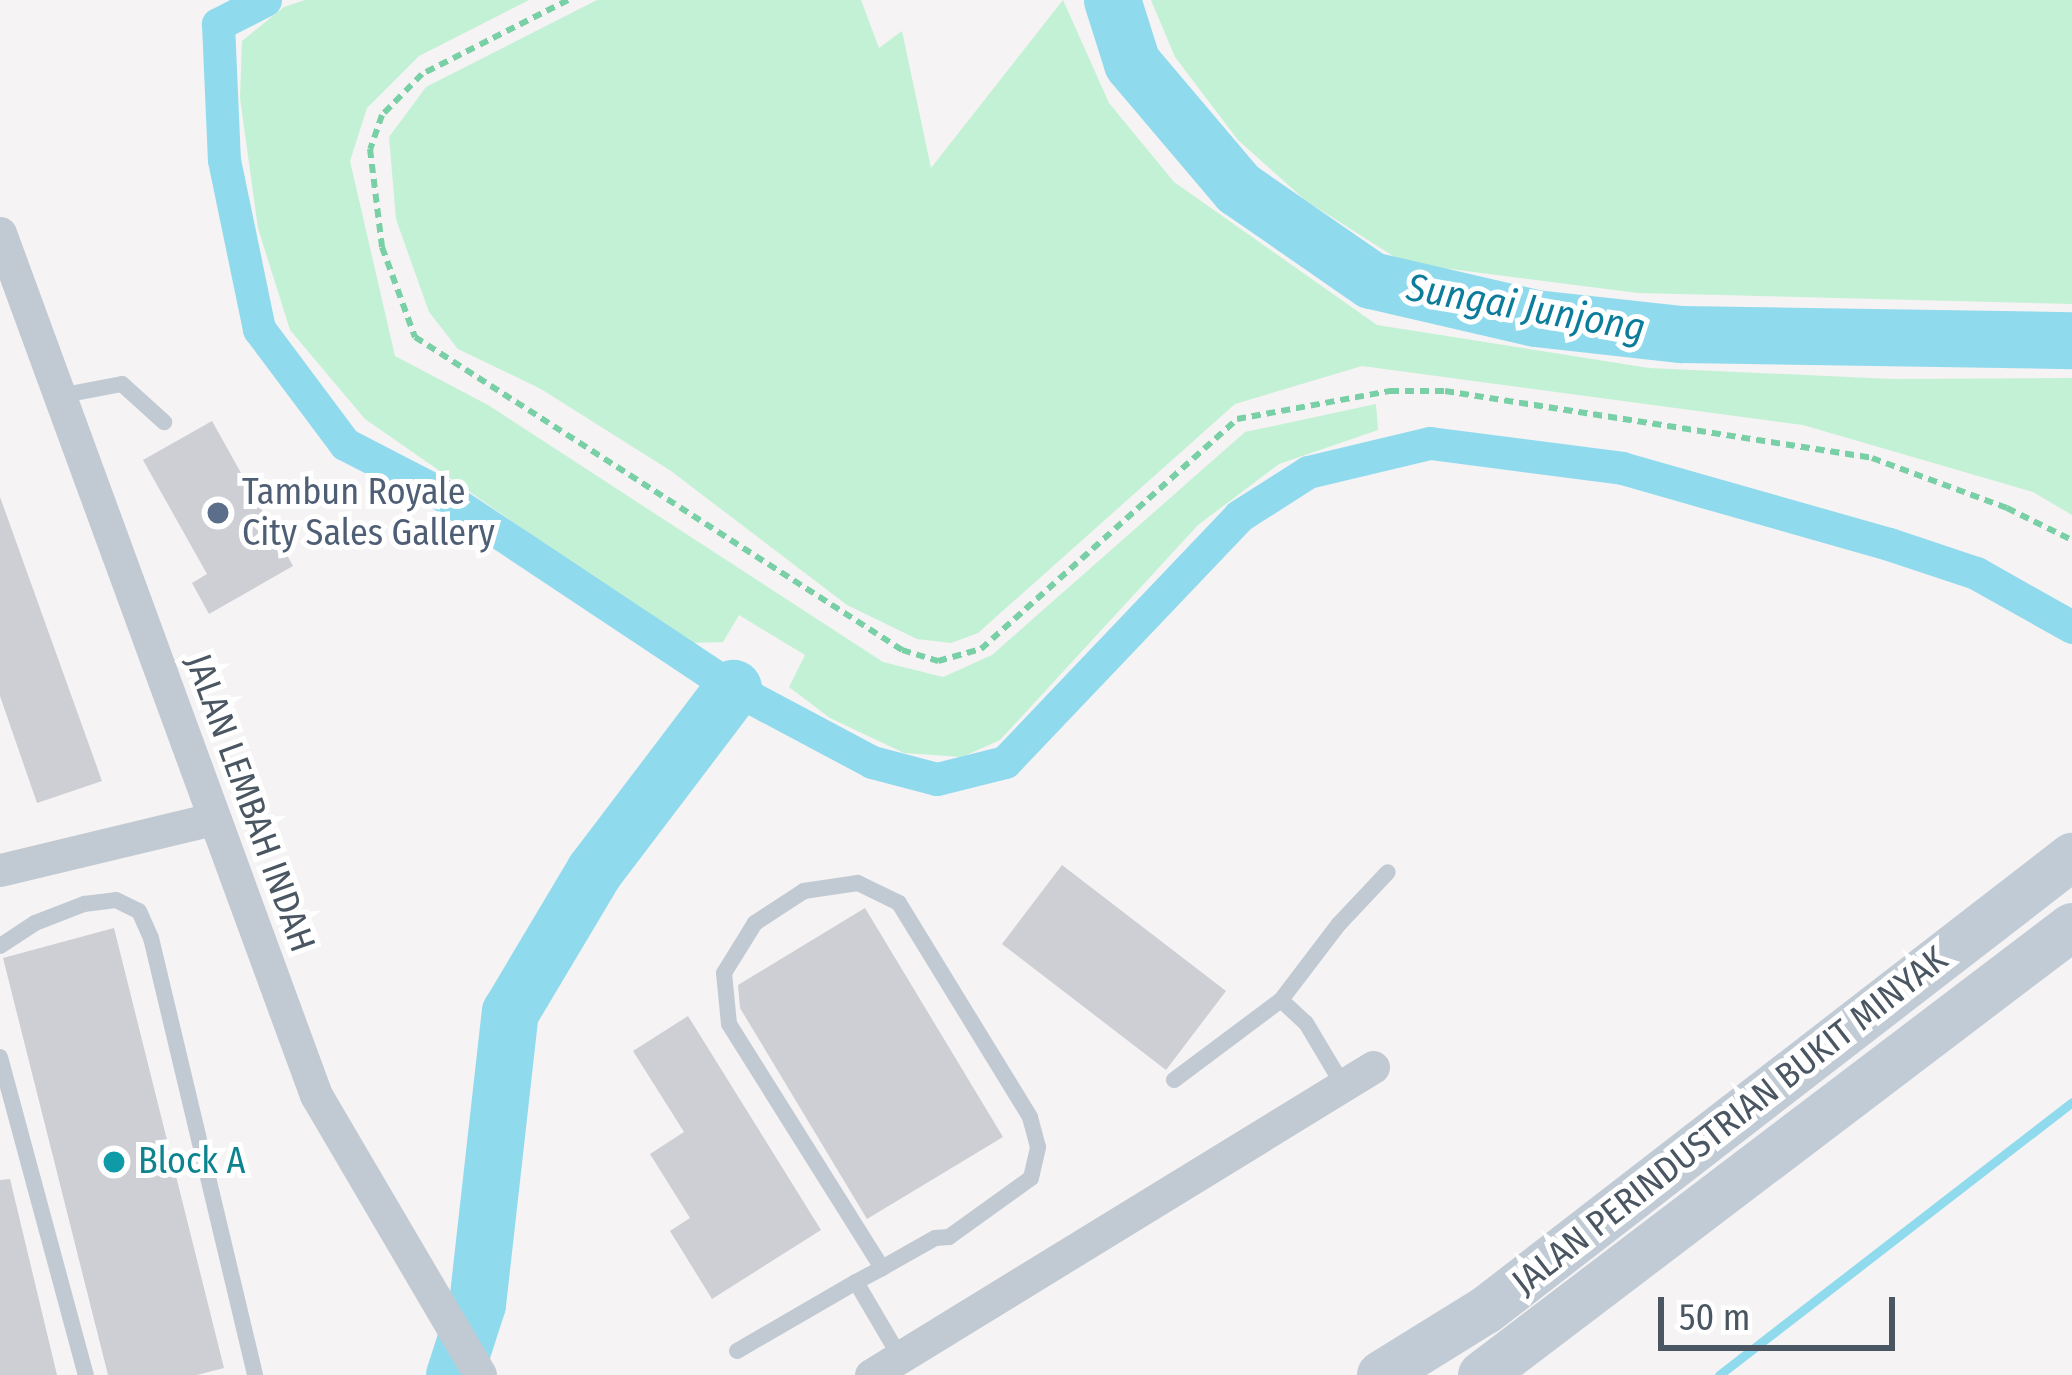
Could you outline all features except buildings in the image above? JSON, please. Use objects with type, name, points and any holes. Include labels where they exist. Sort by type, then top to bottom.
[{"type":"main road","name":"JALAN PERINDUSTRIAN BUKIT MINYAK","points":[[1381,1375],[1486,1310],[2072,857]]},
{"type":"main road","name":"JALAN PERINDUSTRIAN BUKIT MINYAK","points":[[1482,1375],[2072,927]]},
{"type":"street","name":"JALAN LEMBAH INDAH","points":[[0,233],[316,1095],[480,1375]]},
{"type":"street","points":[[0,870],[213,819]]},
{"type":"street","points":[[871,1375],[1373,1067]]},
{"type":"lane","points":[[58,396],[122,384],[164,422]]},
{"type":"lane","points":[[1174,1080],[1281,1000],[1339,924],[1388,872]]},
{"type":"lane","points":[[737,1351],[935,1238],[950,1238],[1031,1178],[1038,1147],[1030,1117],[899,903],[858,883],[804,891],[755,923],[724,973],[729,1024],[882,1268]]},
{"type":"lane","points":[[0,946],[35,923],[84,904],[116,900],[139,911],[151,938],[255,1375]]},
{"type":"lane","points":[[1281,1000],[1306,1023],[1343,1085]]},
{"type":"lane","points":[[0,1057],[86,1375]]},
{"type":"lane","points":[[856,1282],[900,1357]]},
{"type":"path","points":[[568,0],[422,74],[382,115],[370,149],[382,248],[415,337],[902,650],[938,661],[981,650],[1237,419],[1390,391],[1445,391],[1872,458],[2007,508],[2072,540]]},
{"type":"green space","points":[[305,0],[529,0],[419,56],[367,108],[350,161],[395,356],[488,405],[883,662],[943,677],[992,655],[1245,432],[1376,404],[1378,430],[1279,464],[1198,525],[1000,740],[962,757],[904,753],[830,718],[789,687],[805,655],[739,615],[723,642],[687,643],[365,419],[290,330],[258,228],[240,98],[242,41],[284,7]]},
{"type":"green space","points":[[597,0],[861,0],[879,48],[902,31],[931,168],[1063,0],[1109,103],[1174,182],[1377,325],[1649,368],[1893,379],[2072,378],[2072,515],[2033,492],[1803,425],[1362,366],[1235,404],[978,633],[951,643],[917,639],[847,605],[671,471],[541,389],[458,349],[429,312],[396,219],[389,137],[426,87]]},
{"type":"green space","points":[[1151,0],[2072,0],[2072,304],[1638,293],[1404,263],[1305,200],[1238,140],[1175,57]]},
{"type":"waterway","points":[[265,0],[218,24],[224,160],[259,329],[345,444],[438,492],[733,688],[872,762],[937,779],[1005,762],[1239,516],[1308,472],[1430,443],[1622,468],[1889,544],[1976,573],[2072,627]]},
{"type":"waterway","name":"Sungai Junjong","points":[[1112,0],[1132,63],[1238,188],[1371,280],[1535,318],[1681,334],[2072,340]]},
{"type":"waterway","points":[[454,1375],[477,1304],[510,1012],[594,871],[733,688]]},
{"type":"waterway","points":[[1719,1375],[2072,1102]]},
{"type":"place","name":"Tambun Royale City Sales Gallery","points":[[218,513]]},
{"type":"place","name":"Block A","points":[[114,1162]]}]
